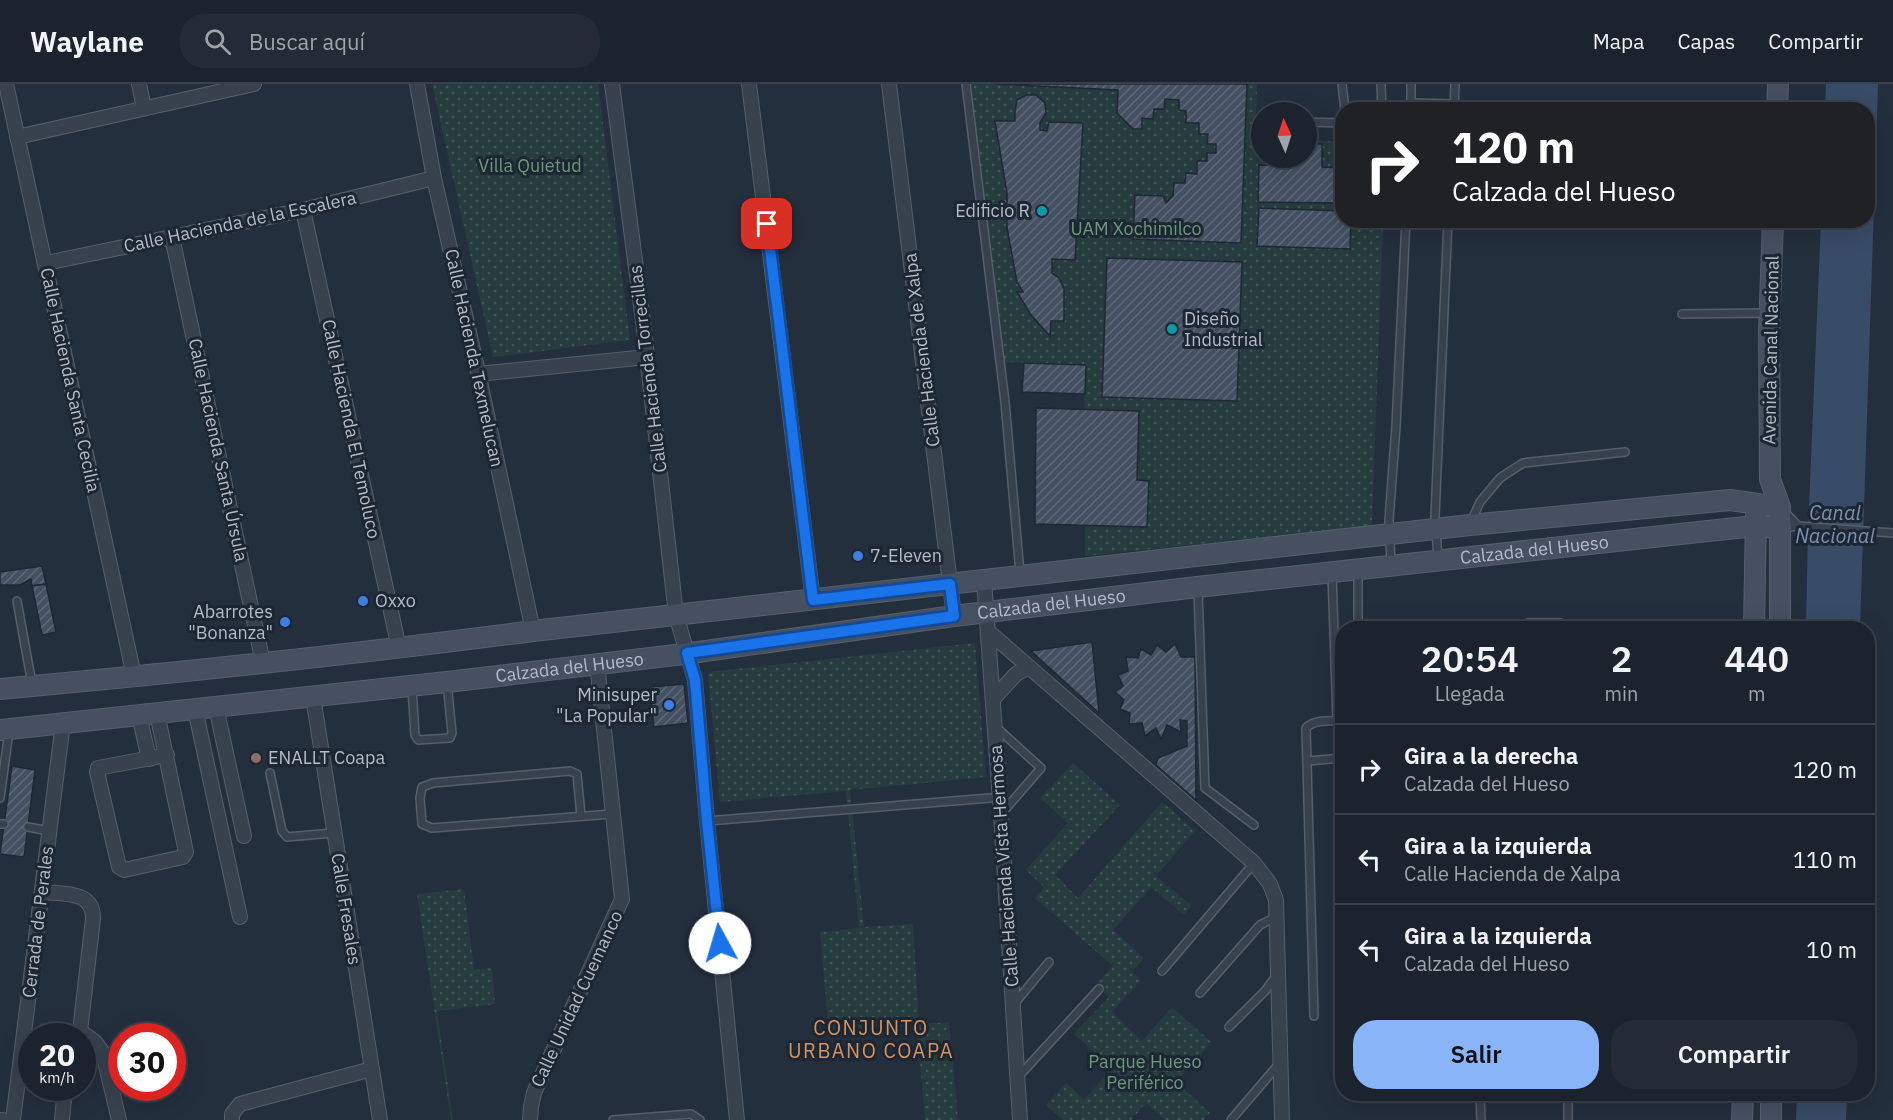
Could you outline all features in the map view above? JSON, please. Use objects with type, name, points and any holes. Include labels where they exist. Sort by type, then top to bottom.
[{"type":"main road","points":[[1777,102],[1778,84]]},
{"type":"main road","name":"Avenida Canal Nacional","points":[[1773,228],[1770,313],[1770,479],[1780,507],[1795,527],[1781,621]]},
{"type":"main road","points":[[1754,621],[1756,503],[1770,479]]},
{"type":"main road","name":"Calzada del Hueso","points":[[0,689],[399,648],[1435,528],[1730,500],[1780,507]]},
{"type":"main road","name":"Calzada del Hueso","points":[[5,729],[447,682],[687,653],[954,616],[988,622],[1197,587],[1755,526],[1795,527]]},
{"type":"main road","points":[[1717,530],[1741,544],[1752,563],[1755,574]]},
{"type":"main road","points":[[1742,1120],[1743,1101]]},
{"type":"main road","points":[[1771,1101],[1771,1120]]},
{"type":"street","name":"Calle Hacienda Santa Cecilia","points":[[6,84],[134,676]]},
{"type":"street","points":[[139,84],[144,108]]},
{"type":"street","points":[[17,137],[254,84]]},
{"type":"street","name":"Calle Hacienda Texmelucan","points":[[417,84],[434,178],[533,631]]},
{"type":"street","name":"Calle Hacienda Torrecillas","points":[[612,84],[647,357],[676,615],[695,680],[737,1120]]},
{"type":"street","points":[[749,84],[813,600]]},
{"type":"street","name":"Calle Hacienda de Xalpa","points":[[890,84],[954,616]]},
{"type":"street","name":"Calle Hacienda de la Escalera","points":[[45,263],[303,210],[434,178]]},
{"type":"street","name":"Calle Hacienda El Temoluco","points":[[303,210],[399,648]]},
{"type":"street","name":"Calle Hacienda Santa Úrsula","points":[[172,237],[263,663]]},
{"type":"street","points":[[478,374],[647,357]]},
{"type":"street","name":"Calle Hacienda Vista Hermosa","points":[[984,580],[1020,1120]]},
{"type":"street","points":[[988,622],[1029,667],[1254,863],[1274,891],[1282,1120]]},
{"type":"street","name":"Calle Unidad Cuemanco","points":[[530,1120],[534,1093],[622,899],[597,663]]},
{"type":"street","points":[[993,699],[1016,674],[1029,667]]},
{"type":"street","name":"Calle Fresales","points":[[313,697],[380,1120]]},
{"type":"street","points":[[216,707],[244,836]]},
{"type":"street","points":[[195,709],[240,917]]},
{"type":"street","points":[[148,714],[167,756],[186,852],[183,857],[124,870],[119,867],[97,772],[98,768],[167,756]]},
{"type":"street","points":[[148,714],[149,759]]},
{"type":"street","name":"Cerrada de Perales","points":[[14,1120],[63,723]]},
{"type":"street","points":[[42,892],[81,897],[90,904],[92,909],[93,919],[80,1023]]},
{"type":"street","points":[[96,1043],[104,1053],[119,1120]]},
{"type":"street","points":[[232,1120],[232,1114],[240,1104],[372,1069]]},
{"type":"street","points":[[62,1120],[64,1101]]},
{"type":"lane","points":[[966,84],[1005,402],[1020,576]]},
{"type":"lane","points":[[1342,84],[1344,102]]},
{"type":"lane","points":[[1381,84],[1382,102]]},
{"type":"lane","points":[[1411,84],[1411,102]]},
{"type":"lane","points":[[1454,102],[1455,84]]},
{"type":"lane","points":[[1317,122],[1335,123]]},
{"type":"lane","points":[[1391,566],[1389,533],[1406,228]]},
{"type":"lane","points":[[1438,561],[1435,528],[1448,228]]},
{"type":"lane","points":[[1683,314],[1770,313]]},
{"type":"lane","points":[[1470,525],[1480,502],[1500,478],[1523,463],[1625,452]]},
{"type":"lane","points":[[1795,527],[1893,533]]},
{"type":"lane","points":[[1358,569],[1358,621]]},
{"type":"lane","points":[[1332,572],[1335,632]]},
{"type":"lane","points":[[1197,587],[1204,788],[1254,825]]},
{"type":"lane","points":[[17,601],[32,686]]},
{"type":"lane","points":[[411,685],[415,735],[418,740],[450,738],[452,733],[447,682]]},
{"type":"lane","points":[[1314,1016],[1306,728],[1314,722],[1335,721]]},
{"type":"lane","points":[[995,726],[1041,768],[1001,814]]},
{"type":"lane","points":[[0,798],[5,729]]},
{"type":"lane","points":[[1308,761],[1335,759]]},
{"type":"lane","points":[[581,816],[577,774],[570,771],[433,783],[422,787],[420,798],[422,824],[432,828],[612,814]]},
{"type":"lane","points":[[270,772],[282,831],[287,837],[333,833]]},
{"type":"lane","points":[[707,821],[990,798]]},
{"type":"lane","points":[[28,827],[49,831]]},
{"type":"lane","points":[[1162,971],[1254,863]]},
{"type":"lane","points":[[1200,993],[1260,925],[1276,917]]},
{"type":"lane","points":[[1012,1006],[1049,962]]},
{"type":"lane","points":[[1229,1027],[1265,991],[1277,975]]},
{"type":"lane","points":[[1017,1078],[1100,989]]},
{"type":"lane","points":[[1230,1120],[1280,1063]]},
{"type":"lane","points":[[1480,1101],[1481,1120]]},
{"type":"lane","points":[[1568,1101],[1568,1120]]},
{"type":"lane","points":[[613,1120],[691,1114],[700,1120]]},
{"type":"green space","name":"Villa Quietud","points":[[432,84],[598,84],[630,340],[493,357]]},
{"type":"green space","name":"UAM Xochimilco","points":[[967,84],[1257,84],[1256,102],[1251,102],[1251,168],[1317,168],[1317,141],[1335,142],[1335,228],[1383,228],[1372,526],[1085,556],[1085,526],[1147,527],[1149,482],[1137,480],[1139,411],[1084,409],[1086,365],[1003,362]]},
{"type":"green space","points":[[975,643],[986,777],[850,790],[864,927],[913,924],[919,1024],[949,1022],[958,1120],[925,1120],[917,1025],[829,1033],[820,932],[859,928],[846,791],[720,802],[708,672]]},
{"type":"green space","name":"Parque Hueso Periférico","points":[[1073,763],[1120,805],[1055,875],[1078,898],[1162,802],[1195,831],[1156,876],[1192,906],[1184,915],[1151,887],[1113,930],[1144,958],[1132,972],[1141,980],[1112,1012],[1142,1041],[1172,1007],[1211,1042],[1176,1082],[1210,1113],[1203,1120],[1165,1120],[1146,1103],[1131,1120],[1063,1120],[1046,1105],[1066,1083],[1084,1100],[1112,1068],[1074,1034],[1109,997],[1096,985],[1113,966],[1035,898],[1044,887],[1026,870],[1068,823],[1040,798]]},
{"type":"green space","points":[[464,889],[474,970],[492,968],[495,1004],[437,1011],[453,1120],[451,1120],[417,894]]},
{"type":"water","name":"Canal Nacional","points":[[1826,84],[1878,84],[1875,175],[1875,102],[1825,102]]},
{"type":"water","name":"Canal Nacional","points":[[1821,228],[1873,228],[1860,621],[1806,621]]},
{"type":"water","points":[[1797,1101],[1847,1101],[1846,1120],[1796,1120]]},
{"type":"building","points":[[998,84],[1247,84],[1241,243],[1133,239],[1135,195],[1163,196],[1166,203],[1173,196],[1174,183],[1185,183],[1186,173],[1197,174],[1197,161],[1207,161],[1207,153],[1216,153],[1216,144],[1207,144],[1208,134],[1199,134],[1199,123],[1186,123],[1186,111],[1179,110],[1179,100],[1165,99],[1164,109],[1154,109],[1153,119],[1142,118],[1142,129],[1133,129],[1117,113],[1118,90]]},
{"type":"building","name":"Edificio R","points":[[1026,95],[1036,95],[1045,103],[1046,113],[1040,123],[1040,130],[1047,131],[1049,122],[1083,123],[1075,260],[1052,259],[1052,273],[1059,278],[1064,289],[1064,321],[1051,321],[1050,336],[1031,315],[1017,292],[1023,292],[1017,282],[1007,228],[1007,193],[995,121],[1015,121],[1017,100]]},
{"type":"building","points":[[1317,144],[1322,144],[1322,167],[1335,168],[1335,203],[1258,202],[1259,168],[1317,168]]},
{"type":"building","points":[[1259,208],[1335,211],[1335,228],[1351,228],[1350,249],[1257,246]]},
{"type":"building","name":"Diseño Industrial","points":[[1107,258],[1242,262],[1237,401],[1102,397]]},
{"type":"building","points":[[1024,363],[1086,365],[1085,394],[1022,392]]},
{"type":"building","points":[[1036,408],[1139,411],[1137,480],[1149,481],[1147,527],[1035,524]]},
{"type":"building","points":[[42,566],[46,584],[32,586],[31,579],[20,585],[0,585],[0,572]]},
{"type":"building","points":[[46,584],[56,632],[42,635],[32,586]]},
{"type":"building","points":[[1092,642],[1099,713],[1031,651]]},
{"type":"building","points":[[1175,644],[1181,657],[1195,657],[1196,800],[1156,765],[1158,758],[1187,746],[1187,721],[1180,720],[1181,732],[1167,725],[1161,739],[1156,728],[1145,736],[1142,723],[1129,724],[1130,713],[1120,709],[1124,700],[1115,692],[1123,686],[1118,675],[1128,671],[1126,657],[1138,658],[1141,649],[1151,655],[1157,645],[1166,652]]},
{"type":"building","name":"Minisuper \"La Popular\"","points":[[684,684],[688,723],[654,727],[650,687]]},
{"type":"building","points":[[12,766],[35,770],[24,857],[0,854]]},
{"type":"place","name":"Edificio R","points":[[1042,211]]},
{"type":"place","name":"Diseño Industrial","points":[[1172,329]]},
{"type":"place","name":"7-Eleven","points":[[858,556]]},
{"type":"place","name":"Oxxo","points":[[363,601]]},
{"type":"place","name":"Abarrotes \"Bonanza\"","points":[[285,622]]},
{"type":"place","name":"Minisuper \"La Popular\"","points":[[669,705]]},
{"type":"place","name":"ENALLT Coapa","points":[[256,758]]},
{"type":"district","name":"CONJUNTO URBANO COAPA","points":[[871,1040]]},
{"type":"route","points":[[720,943],[695,680],[687,653],[954,616],[950,584],[813,600],[767,224]]}]
